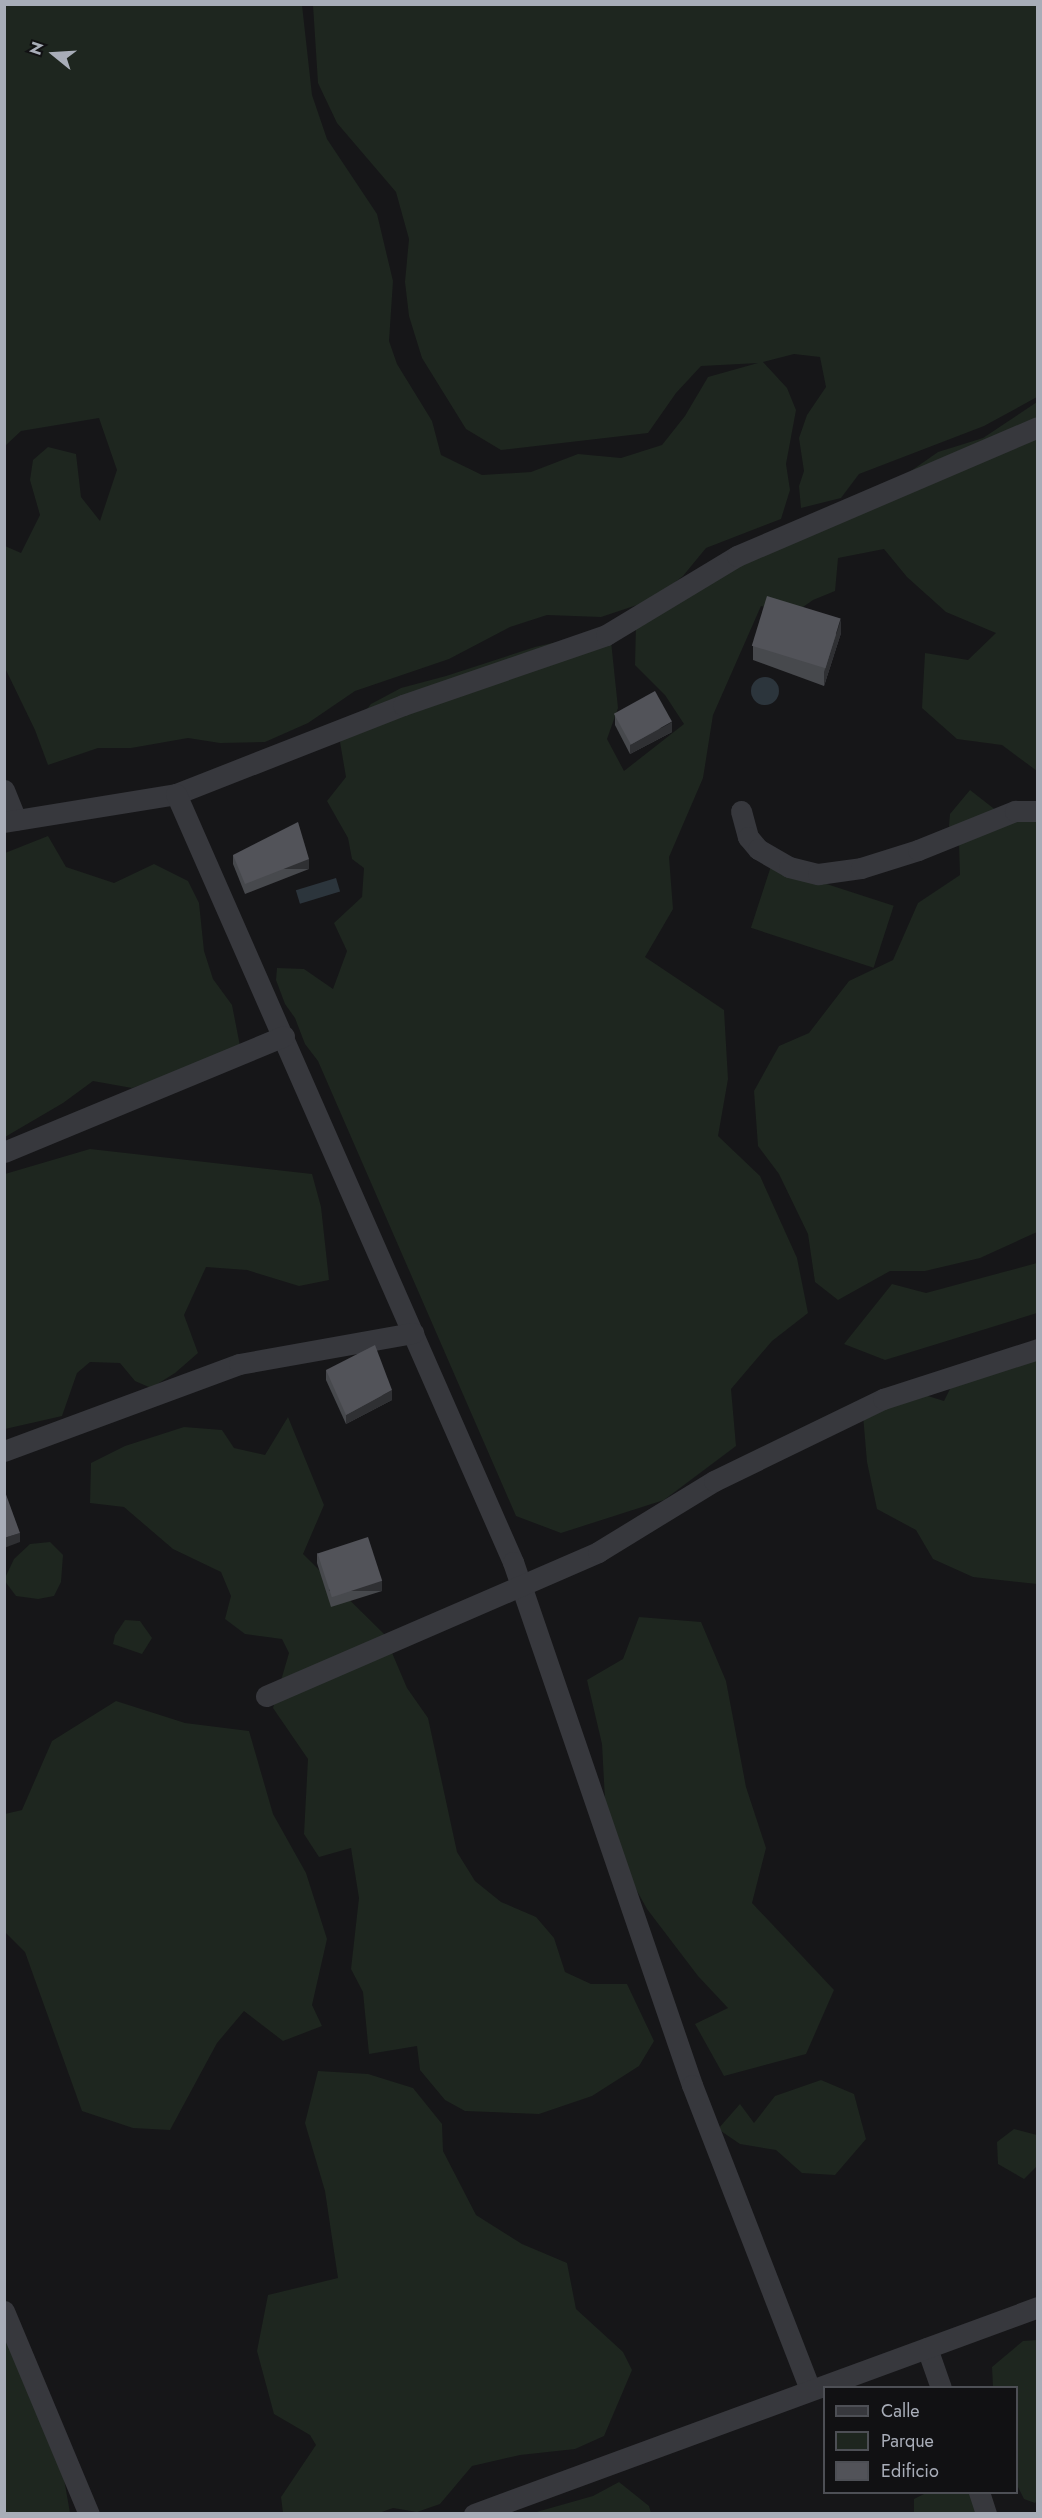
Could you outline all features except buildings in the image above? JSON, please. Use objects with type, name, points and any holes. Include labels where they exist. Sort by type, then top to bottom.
[{"type":"street","points":[[4,790],[10,821],[177,794],[403,705],[606,635],[737,556],[1038,427]]},
{"type":"street","points":[[177,794],[521,1586],[692,2085],[810,2390]]},
{"type":"street","points":[[741,811],[748,837],[759,849],[789,867],[818,874],[861,868],[918,850],[1015,811],[1038,811]]},
{"type":"street","points":[[4,1152],[284,1036]]},
{"type":"street","points":[[4,1451],[239,1364],[413,1333]]},
{"type":"street","points":[[266,1696],[598,1552],[714,1481],[883,1399],[1038,1349]]},
{"type":"street","points":[[474,2514],[1038,2307]]},
{"type":"street","points":[[4,2312],[89,2514]]},
{"type":"street","points":[[927,2348],[940,2386]]},
{"type":"street","points":[[979,2494],[987,2514]]},
{"type":"green space","points":[[5,5],[302,5],[312,95],[327,139],[377,214],[393,281],[389,341],[397,364],[432,421],[441,455],[482,475],[531,472],[578,454],[621,458],[662,445],[685,416],[708,377],[758,363],[701,366],[676,393],[648,433],[501,450],[466,429],[422,358],[409,316],[405,282],[409,239],[396,192],[337,123],[318,83],[313,5],[1037,5],[1037,397],[984,426],[859,474],[841,498],[801,508],[799,486],[804,471],[799,438],[807,415],[826,387],[820,357],[794,354],[763,362],[787,388],[796,410],[786,464],[790,490],[781,519],[706,548],[683,576],[652,600],[601,617],[547,615],[510,627],[449,659],[355,691],[308,723],[265,742],[220,743],[188,738],[131,748],[98,748],[48,765],[35,730],[5,668],[5,546],[21,553],[40,515],[30,480],[33,460],[48,447],[76,454],[81,497],[100,521],[117,470],[99,418],[21,431],[5,446]]},
{"type":"green space","points":[[1037,402],[1037,771],[1002,745],[957,739],[922,708],[925,653],[968,660],[996,633],[946,612],[907,577],[884,549],[838,558],[835,591],[813,600],[793,614],[761,606],[713,715],[703,778],[669,857],[673,909],[645,957],[724,1010],[728,1079],[718,1136],[760,1176],[797,1258],[808,1313],[772,1341],[731,1389],[736,1446],[664,1500],[561,1533],[516,1516],[318,1061],[305,1044],[276,980],[277,968],[304,969],[333,989],[347,951],[334,923],[362,897],[364,868],[352,859],[348,838],[327,801],[346,777],[340,742],[371,704],[401,688],[535,647],[570,639],[611,641],[618,708],[607,739],[624,771],[684,724],[665,695],[635,665],[636,624],[706,575],[888,487],[938,452],[983,438]]},
{"type":"green space","points":[[970,790],[1002,815],[1037,820],[1037,1232],[980,1258],[925,1271],[890,1271],[838,1300],[815,1282],[808,1234],[779,1174],[758,1146],[754,1091],[779,1046],[809,1033],[849,981],[893,960],[918,903],[960,875],[959,843],[949,826],[950,814]]},
{"type":"green space","points":[[48,836],[66,867],[114,883],[154,864],[188,881],[199,903],[204,951],[213,979],[232,1005],[241,1051],[132,1088],[93,1081],[63,1103],[5,1137],[5,853]]},
{"type":"green space","points":[[771,866],[894,906],[874,968],[751,928]]},
{"type":"green space","points":[[90,1149],[312,1174],[321,1207],[329,1280],[299,1286],[247,1270],[206,1267],[184,1315],[198,1353],[175,1373],[151,1388],[135,1381],[120,1363],[90,1362],[77,1373],[62,1416],[5,1429],[5,1174]]},
{"type":"green space","points":[[1037,1263],[1037,1313],[885,1360],[844,1344],[892,1284],[926,1293]]},
{"type":"green space","points":[[1037,1355],[1037,1584],[973,1577],[933,1559],[916,1530],[877,1509],[867,1462],[863,1415],[915,1392],[944,1401],[961,1367]]},
{"type":"green space","points":[[288,1417],[324,1505],[303,1554],[384,1634],[407,1688],[428,1718],[457,1852],[475,1881],[501,1902],[536,1917],[554,1938],[565,1972],[591,1984],[627,1984],[654,2041],[639,2066],[592,2096],[539,2114],[465,2111],[445,2100],[420,2070],[417,2046],[369,2054],[363,1992],[351,1969],[359,1898],[351,1848],[319,1857],[304,1834],[308,1759],[273,1708],[289,1653],[282,1639],[245,1634],[225,1619],[231,1596],[221,1572],[173,1549],[124,1507],[90,1503],[91,1463],[125,1446],[184,1427],[222,1430],[234,1448],[265,1455]]},
{"type":"green space","points":[[50,1542],[63,1555],[61,1582],[54,1596],[38,1599],[16,1596],[4,1580],[14,1559],[30,1544]]},
{"type":"green space","points":[[639,1617],[701,1622],[726,1681],[746,1787],[766,1848],[752,1903],[834,1990],[806,2054],[724,2076],[695,2024],[728,2008],[698,1976],[647,1909],[607,1837],[602,1744],[587,1680],[623,1659]]},
{"type":"green space","points":[[125,1620],[140,1621],[152,1638],[142,1654],[113,1644],[115,1635]]},
{"type":"green space","points":[[116,1701],[185,1723],[249,1731],[273,1814],[306,1873],[327,1939],[312,2005],[322,2026],[283,2041],[244,2011],[217,2043],[170,2130],[133,2128],[82,2111],[25,1952],[5,1932],[5,1814],[22,1810],[52,1741]]},
{"type":"green space","points":[[318,2071],[368,2074],[413,2088],[442,2124],[443,2151],[476,2215],[522,2244],[567,2263],[576,2309],[623,2352],[632,2370],[604,2436],[575,2449],[520,2455],[472,2466],[440,2504],[417,2512],[393,2508],[379,2513],[283,2513],[281,2497],[316,2445],[310,2435],[274,2414],[257,2351],[268,2295],[338,2278],[325,2191],[305,2123]]},
{"type":"green space","points":[[821,2080],[854,2094],[866,2139],[835,2175],[802,2173],[776,2150],[740,2144],[718,2129],[740,2104],[754,2123],[775,2096]]},
{"type":"green space","points":[[1014,2129],[1037,2135],[1037,2166],[1024,2179],[998,2164],[997,2142]]},
{"type":"green space","points":[[4,2324],[63,2473],[70,2513],[5,2513]]},
{"type":"green space","points":[[1037,2340],[1038,2499],[1035,2503],[1024,2499],[1018,2487],[1018,2386],[993,2386],[992,2367],[1023,2341]]},
{"type":"green space","points":[[619,2482],[649,2506],[651,2513],[533,2513],[593,2496]]},
{"type":"green space","points":[[924,2494],[984,2494],[991,2514],[914,2514],[914,2499]]},
{"type":"shaded area","points":[[765,677],[775,681],[779,691],[775,701],[765,705],[755,701],[751,691],[755,681]]},
{"type":"shaded area","points":[[336,878],[340,891],[300,904],[296,890]]}]
